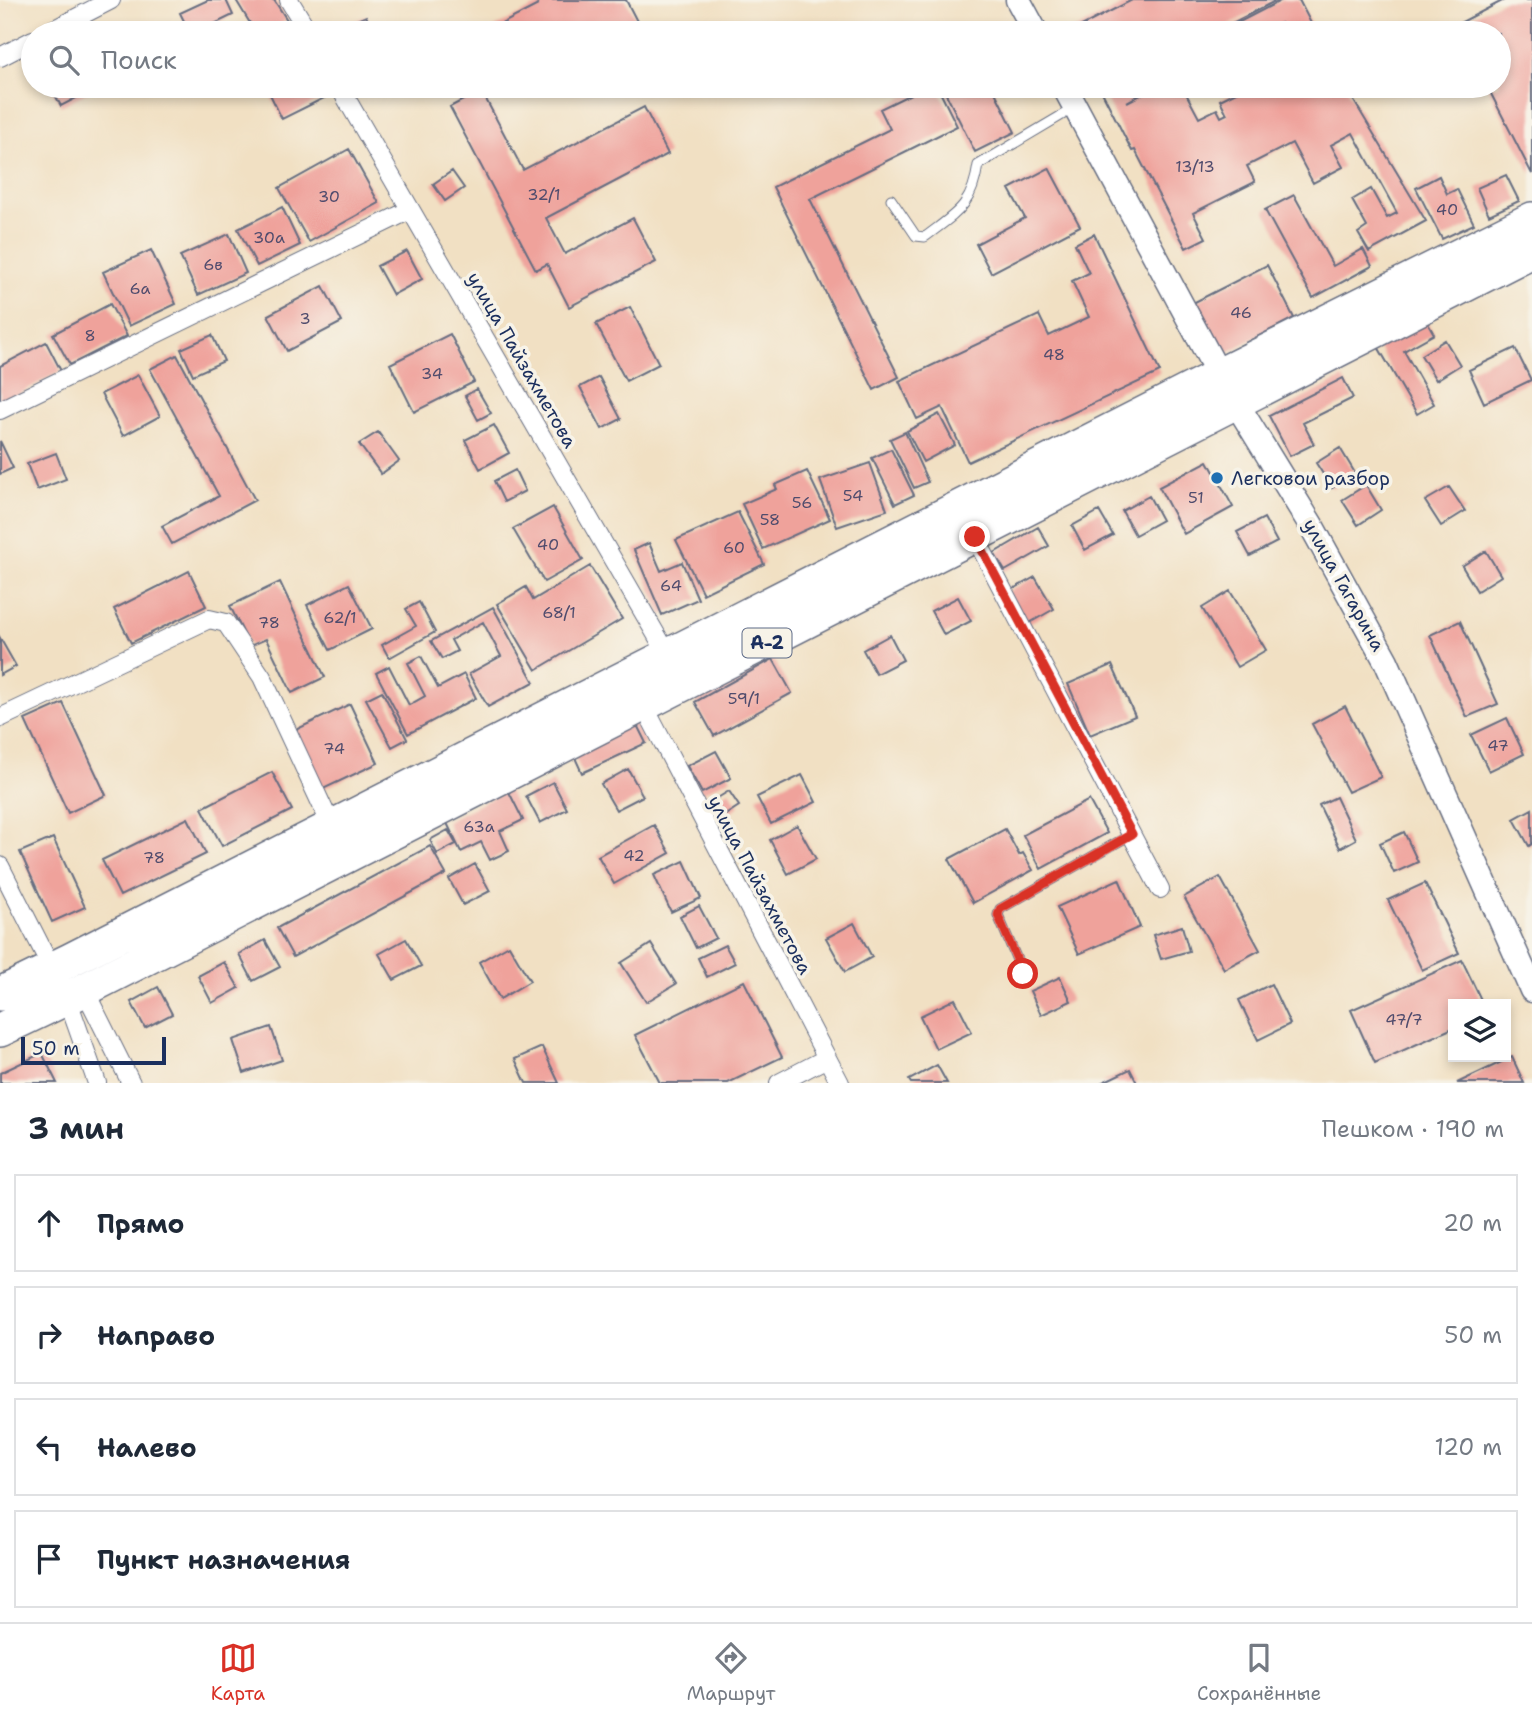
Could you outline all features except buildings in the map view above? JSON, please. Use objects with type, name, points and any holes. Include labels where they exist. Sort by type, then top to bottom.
[{"type":"highway","name":"A-2","points":[[0,994],[1532,219]]},
{"type":"highway","name":"A-2","points":[[0,1030],[76,994],[1237,404],[1532,251]]},
{"type":"street","points":[[70,21],[111,0]]},
{"type":"street","points":[[289,0],[302,21]]},
{"type":"street","points":[[1018,0],[1029,21]]},
{"type":"street","points":[[0,57],[21,46]]},
{"type":"street","name":"улица Пайзахметова","points":[[346,98],[668,655]]},
{"type":"street","name":"улица Гагарина","points":[[1071,98],[1219,375],[1311,525],[1386,661],[1532,990]]},
{"type":"street","points":[[0,410],[410,210]]},
{"type":"street","points":[[975,537],[1160,889]]},
{"type":"street","points":[[0,718],[209,619],[226,624],[262,677],[332,827]]},
{"type":"street","name":"улица Пайзахметова","points":[[643,706],[840,1083]]},
{"type":"street","points":[[0,866],[62,964],[76,994],[131,1083]]},
{"type":"street","points":[[76,994],[97,1083]]},
{"type":"street","points":[[779,1083],[827,1058]]},
{"type":"lane","points":[[891,199],[916,236],[925,237],[964,206],[975,183],[978,165],[1067,98]]},
{"type":"lane","points":[[1023,974],[998,915],[1000,909],[1132,834]]},
{"type":"place","name":"Легковои разбор","points":[[1217,478]]},
{"type":"route","points":[[975,537],[1132,834],[1000,909],[998,915],[1023,974]]}]
